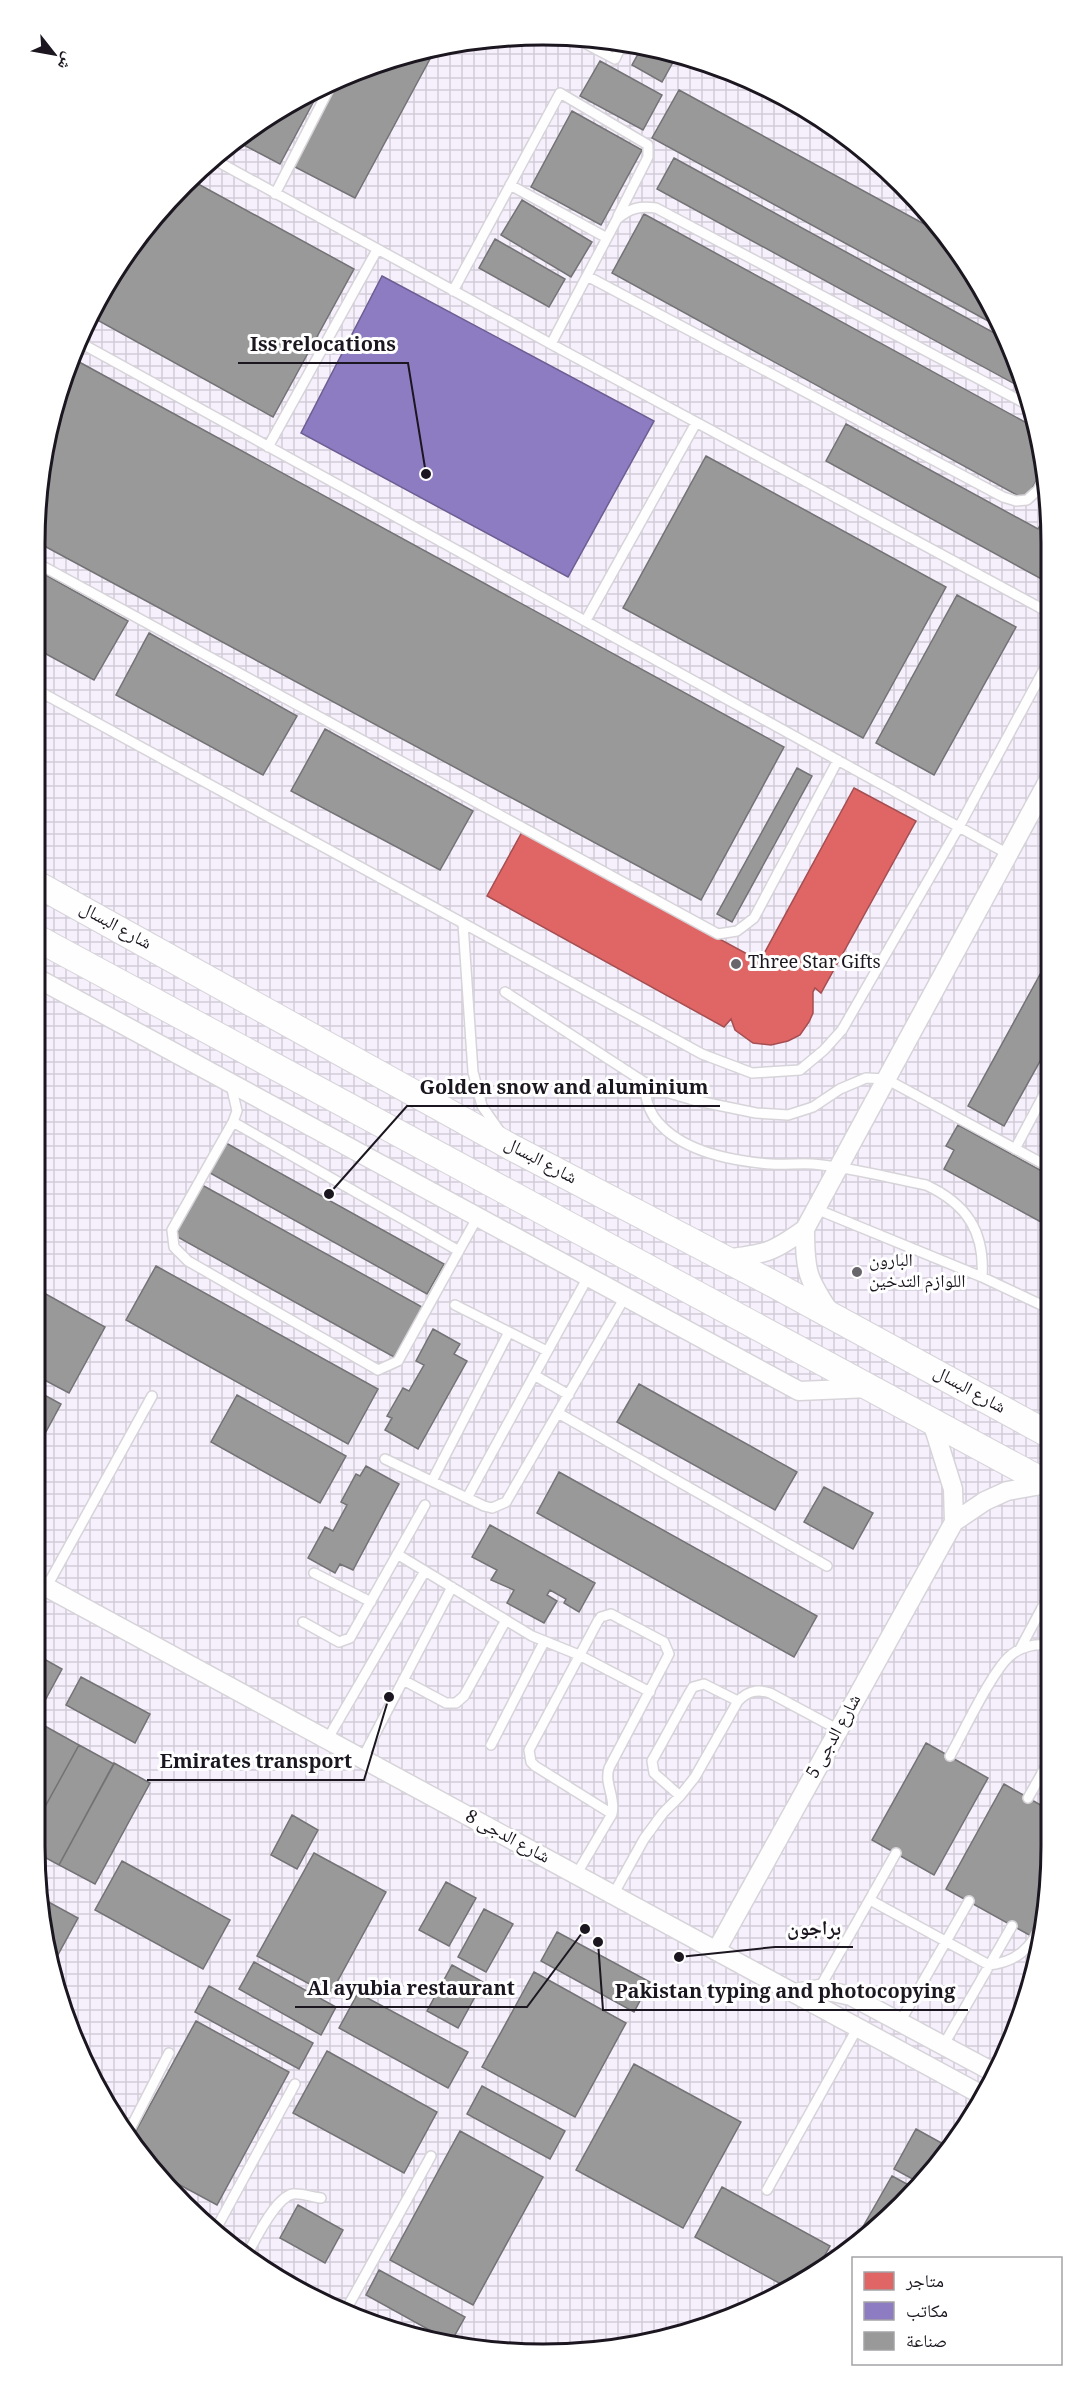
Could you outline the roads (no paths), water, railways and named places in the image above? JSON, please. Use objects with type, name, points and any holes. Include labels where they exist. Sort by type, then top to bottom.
[{"type":"street","points":[[725,1259],[763,1254],[780,1248],[805,1229],[1041,794]]},
{"type":"street","name":"شارع البسال","points":[[45,889],[511,1147],[725,1259],[1041,1430]]},
{"type":"street","points":[[45,943],[1041,1480]]},
{"type":"street","points":[[45,983],[799,1391],[870,1388]]},
{"type":"street","points":[[805,1229],[805,1266],[813,1286],[833,1317]]},
{"type":"street","points":[[932,1422],[953,1489],[954,1522]]},
{"type":"street","name":"شارع الدجى 5","points":[[716,1951],[954,1522],[985,1501],[1007,1491],[1041,1485]]},
{"type":"street","name":"شارع الدجى 8","points":[[45,1587],[976,2092]]},
{"type":"street","points":[[794,1993],[819,1989],[841,1992],[988,2069]]},
{"type":"lane","points":[[593,48],[615,59],[619,51]]},
{"type":"lane","points":[[453,291],[560,93],[648,145],[648,157],[551,344]]},
{"type":"lane","points":[[275,194],[326,95]]},
{"type":"lane","points":[[221,164],[1041,608]]},
{"type":"lane","points":[[510,185],[607,238]]},
{"type":"lane","points":[[617,219],[628,209],[640,206],[656,208],[1020,401]]},
{"type":"lane","points":[[268,447],[377,250]]},
{"type":"lane","points":[[587,276],[1003,497],[1016,501],[1027,500],[1038,490]]},
{"type":"lane","points":[[85,347],[960,825],[1008,854]]},
{"type":"lane","points":[[586,620],[696,423]]},
{"type":"lane","points":[[45,568],[718,934],[737,931],[754,918],[838,760]]},
{"type":"lane","points":[[45,695],[702,1054],[752,1073],[800,1070],[824,1050],[842,1030],[960,825],[1041,675]]},
{"type":"lane","points":[[463,924],[472,1071],[482,1106],[511,1147]]},
{"type":"lane","points":[[505,992],[644,1082],[669,1093],[756,1113],[788,1115],[813,1107],[840,1089],[866,1078],[886,1079],[1041,1163]]},
{"type":"lane","points":[[644,1082],[646,1100],[654,1117],[673,1135],[696,1148],[726,1158],[771,1164],[814,1164],[926,1185],[955,1202],[966,1214],[981,1244],[982,1277]]},
{"type":"lane","points":[[231,1085],[237,1111],[172,1230],[174,1247],[188,1261],[378,1370],[398,1361],[477,1218]]},
{"type":"lane","points":[[1015,1149],[1041,1100]]},
{"type":"lane","points":[[233,1122],[459,1251]]},
{"type":"lane","points":[[816,1209],[982,1277],[1041,1306]]},
{"type":"lane","points":[[467,1498],[588,1277]]},
{"type":"lane","points":[[385,1459],[492,1508],[506,1502],[625,1297]]},
{"type":"lane","points":[[455,1305],[547,1351]]},
{"type":"lane","points":[[432,1481],[509,1332]]},
{"type":"lane","points":[[534,1376],[568,1395]]},
{"type":"lane","points":[[45,1576],[152,1396]]},
{"type":"lane","points":[[558,1413],[827,1566]]},
{"type":"lane","points":[[303,1622],[343,1642],[350,1638],[425,1505]]},
{"type":"lane","points":[[398,1554],[544,1642],[579,1655],[650,1692]]},
{"type":"lane","points":[[327,1740],[424,1571]]},
{"type":"lane","points":[[314,1573],[371,1602]]},
{"type":"lane","points":[[362,1759],[452,1587]]},
{"type":"lane","points":[[1020,1650],[1041,1610]]},
{"type":"lane","points":[[576,1875],[612,1814],[614,1801],[607,1779],[609,1768],[667,1660],[668,1648],[664,1642],[611,1614],[601,1617],[579,1655],[531,1744],[529,1756],[535,1766],[612,1814]]},
{"type":"lane","points":[[403,1680],[446,1702],[456,1703],[464,1696],[506,1620]]},
{"type":"lane","points":[[491,1745],[544,1642]]},
{"type":"lane","points":[[950,1756],[1001,1665],[1020,1650],[1031,1646],[1041,1646]]},
{"type":"lane","points":[[680,1796],[654,1773],[652,1761],[693,1687],[704,1684],[738,1701]]},
{"type":"lane","points":[[612,1895],[644,1839],[663,1813],[695,1777],[738,1701],[744,1695],[762,1691],[838,1730]]},
{"type":"lane","points":[[1028,1798],[1041,1775]]},
{"type":"lane","points":[[819,1989],[896,1853]]},
{"type":"lane","points":[[870,1900],[989,1965],[1010,1961],[1020,1956],[1031,1944]]},
{"type":"lane","points":[[900,2022],[969,1901]]},
{"type":"lane","points":[[943,2046],[1012,1926]]},
{"type":"lane","points":[[767,2190],[858,2027]]},
{"type":"lane","points":[[131,2126],[169,2053]]},
{"type":"lane","points":[[219,2224],[295,2084]]},
{"type":"lane","points":[[349,2305],[431,2156]]},
{"type":"lane","points":[[251,2249],[277,2205],[287,2196],[294,2194],[321,2198]]},
{"type":"place","name":"Iss relocations","points":[[426,474]]},
{"type":"place","name":"Three Star Gifts","points":[[736,964]]},
{"type":"place","name":"Golden snow and aluminium","points":[[329,1194]]},
{"type":"place","name":"البارون اللوازم التدخين","points":[[857,1272]]},
{"type":"place","name":"Emirates transport","points":[[389,1697]]},
{"type":"place","name":"Al ayubia restaurant","points":[[585,1929]]},
{"type":"place","name":"Pakistan typing and photocopying","points":[[598,1942]]},
{"type":"place","name":"براجون","points":[[679,1957]]}]
